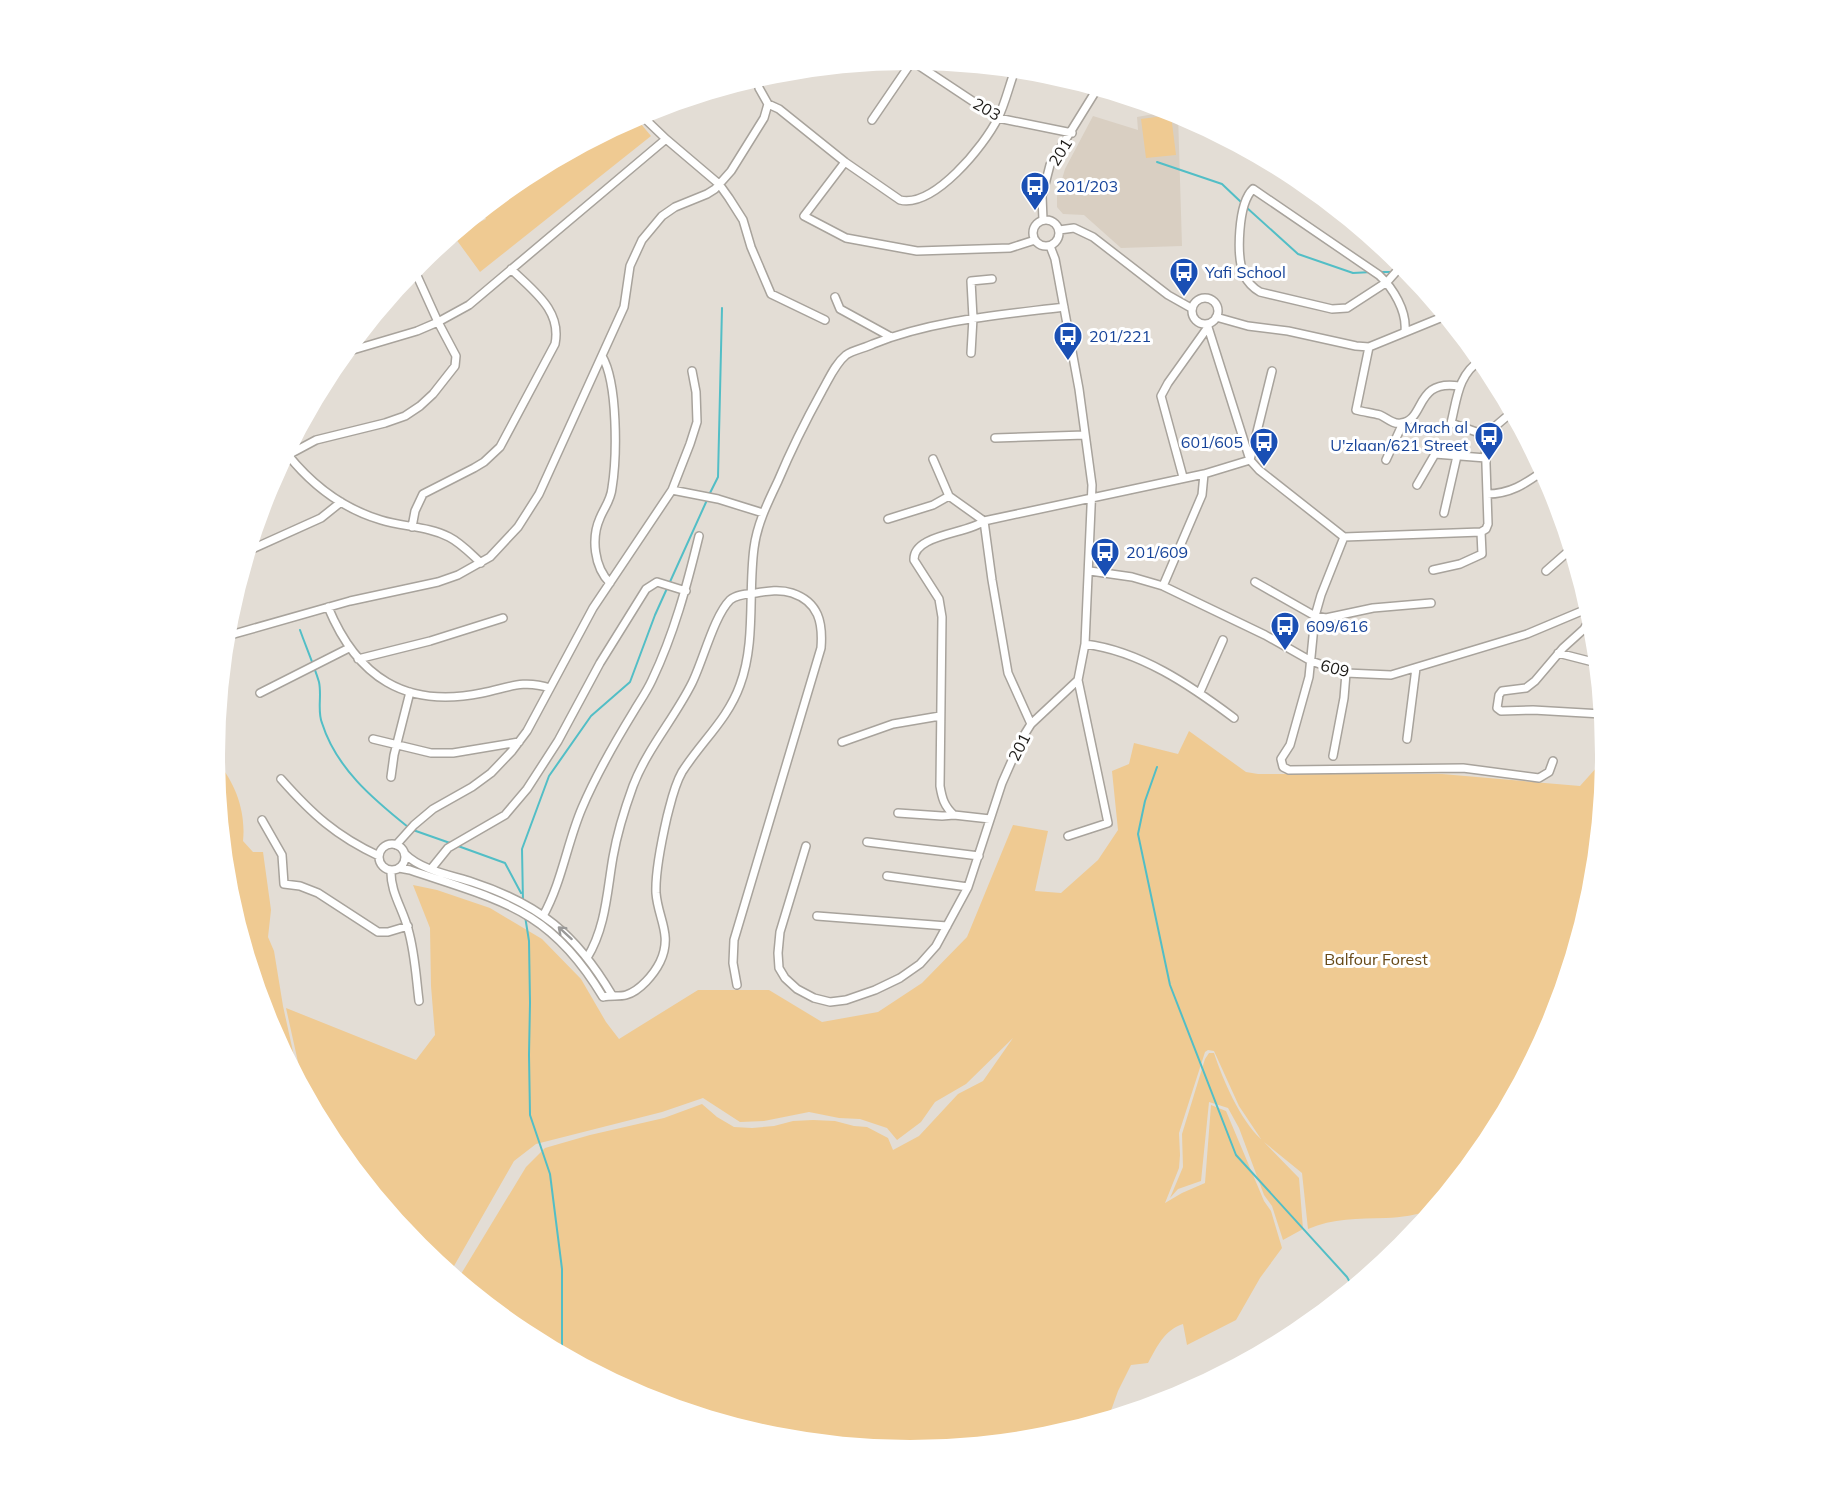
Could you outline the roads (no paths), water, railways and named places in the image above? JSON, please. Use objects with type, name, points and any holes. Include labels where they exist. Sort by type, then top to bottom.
[{"type":"street","points":[[872,120],[906,70]]},
{"type":"street","name":"203","points":[[927,71],[998,118],[1072,133]]},
{"type":"street","points":[[760,88],[768,104],[779,109],[845,162],[900,200],[913,200],[932,191],[967,164],[998,118],[1012,78]]},
{"type":"street","name":"201","points":[[1043,220],[1042,196],[1047,173],[1093,96]]},
{"type":"street","points":[[237,633],[328,607],[438,582],[459,575],[490,557],[518,527],[539,495],[624,307],[630,266],[642,240],[662,216],[675,207],[707,194],[719,184],[731,171],[764,118],[768,104]]},
{"type":"street","points":[[649,123],[719,184],[743,219],[751,247],[771,294],[825,320]]},
{"type":"street","points":[[360,348],[417,331],[469,305],[666,139]]},
{"type":"street","points":[[845,162],[804,216],[846,238],[917,251],[1010,248],[1035,240]]},
{"type":"street","points":[[1396,272],[1387,282],[1347,308],[1332,309],[1260,292],[1251,286],[1244,275],[1241,261],[1243,206],[1248,194],[1253,189],[1387,282],[1403,313],[1406,322],[1405,332]]},
{"type":"street","points":[[1043,220],[1053,223],[1059,231],[1058,239],[1050,246],[1041,245],[1035,240],[1034,229],[1043,220]]},
{"type":"street","points":[[1059,231],[1074,228],[1093,237],[1168,295],[1191,308],[1195,320],[1207,325],[1250,460],[1259,470],[1344,537],[1480,532],[1486,529],[1488,524],[1485,435]]},
{"type":"street","points":[[1050,246],[1055,259],[1079,389],[1092,497],[1085,644],[1078,680],[1108,823],[1068,836]]},
{"type":"street","points":[[412,527],[415,511],[423,494],[479,465],[500,447],[555,344],[557,328],[551,310],[512,269]]},
{"type":"street","points":[[297,450],[316,440],[405,416],[420,406],[439,387],[455,366],[456,356],[419,279]]},
{"type":"street","points":[[972,353],[974,318],[970,281],[992,279]]},
{"type":"street","points":[[835,297],[840,309],[891,337]]},
{"type":"street","points":[[1183,477],[1161,396],[1207,325],[1216,317],[1217,305],[1207,297],[1199,298],[1191,308]]},
{"type":"street","points":[[505,899],[410,870],[399,868],[391,870],[381,864],[379,856],[386,846],[396,845],[411,860],[505,899],[535,915],[561,941],[603,997],[626,995],[651,976],[663,954],[666,935],[658,905],[656,881],[674,789],[681,774],[731,705],[741,684],[749,642],[754,547],[763,513],[800,430],[836,367],[847,355],[891,337],[974,318],[1064,307]]},
{"type":"street","points":[[1216,317],[1248,326],[1288,331],[1369,347],[1438,319]]},
{"type":"street","points":[[1369,347],[1356,411],[1380,415],[1394,423],[1403,423],[1410,419],[1432,389],[1439,385],[1459,386]]},
{"type":"street","points":[[602,356],[609,373],[616,432],[612,491],[609,502],[600,517],[595,537],[596,555],[602,573],[610,584]]},
{"type":"street","points":[[1473,365],[1459,386],[1452,423],[1485,435]]},
{"type":"street","points":[[396,845],[433,809],[472,787],[491,773],[519,742],[593,608],[672,490],[697,422],[696,392],[692,371]]},
{"type":"street","points":[[1250,460],[1272,371]]},
{"type":"street","points":[[1485,435],[1506,417]]},
{"type":"street","points":[[1386,460],[1403,423]]},
{"type":"street","points":[[995,438],[1085,435]]},
{"type":"street","points":[[1417,485],[1435,454],[1486,458]]},
{"type":"street","points":[[1444,513],[1457,456]]},
{"type":"street","points":[[933,459],[950,496],[984,521],[1008,673],[1031,724]]},
{"type":"street","points":[[954,815],[942,799],[940,786],[942,617],[939,599],[914,560],[914,553],[919,546],[942,536],[977,527],[984,521],[1204,474],[1250,460]]},
{"type":"street","points":[[292,461],[317,487],[341,502],[379,520],[429,530],[449,537],[481,563]]},
{"type":"street","points":[[1162,586],[1202,495],[1204,474]]},
{"type":"street","points":[[1487,494],[1508,492],[1535,476]]},
{"type":"street","points":[[672,490],[718,499],[763,513]]},
{"type":"street","points":[[888,519],[933,505],[950,496]]},
{"type":"street","points":[[259,546],[321,518],[341,502]]},
{"type":"street","points":[[1433,570],[1460,564],[1482,554],[1480,532]]},
{"type":"street","points":[[543,916],[552,900],[582,808],[607,758],[651,682],[686,591],[699,536]]},
{"type":"street","points":[[1344,537],[1315,616],[1309,677],[1290,745],[1281,759],[1283,768],[1289,770],[1463,768],[1539,778],[1549,772],[1553,761]]},
{"type":"street","points":[[1546,571],[1565,554]]},
{"type":"street","name":"609","points":[[1090,571],[1132,577],[1162,586],[1265,635],[1311,661],[1346,673],[1391,675],[1527,634],[1580,612]]},
{"type":"street","points":[[431,869],[448,848],[505,815],[527,789],[564,731],[600,663],[646,590],[657,582],[686,591]]},
{"type":"street","points":[[1255,582],[1315,616],[1326,618],[1372,608],[1431,603]]},
{"type":"street","points":[[587,958],[596,944],[603,921],[614,853],[632,787],[643,762],[674,716],[693,682],[723,611],[731,599],[741,595],[776,590],[791,592],[812,605],[820,617],[821,648],[734,940],[733,963],[737,985]]},
{"type":"street","points":[[328,607],[337,628],[358,659],[393,686],[410,692],[446,698],[520,684],[531,683],[550,688]]},
{"type":"street","points":[[358,659],[430,641],[503,618]]},
{"type":"street","points":[[1584,630],[1558,653],[1535,681],[1526,688],[1502,691],[1497,708],[1501,711],[1533,710],[1594,714]]},
{"type":"street","points":[[1200,692],[1223,640]]},
{"type":"street","points":[[1085,644],[1118,650],[1174,677],[1200,692],[1234,718]]},
{"type":"street","points":[[260,693],[349,648]]},
{"type":"street","points":[[1558,653],[1589,661]]},
{"type":"street","points":[[1407,739],[1416,668]]},
{"type":"street","points":[[1333,756],[1344,698],[1346,673]]},
{"type":"street","name":"201","points":[[806,846],[780,932],[779,968],[785,978],[797,989],[814,998],[830,1002],[846,1000],[900,978],[920,964],[936,946],[968,887],[1002,783],[1021,740],[1031,724],[1078,680]]},
{"type":"street","points":[[391,777],[410,692]]},
{"type":"street","points":[[842,742],[892,724],[940,716]]},
{"type":"street","points":[[373,739],[431,753],[453,753],[519,742]]},
{"type":"street","points":[[281,779],[325,824],[352,844],[379,856]]},
{"type":"street","points":[[898,813],[990,819]]},
{"type":"street","points":[[262,820],[282,855],[284,884],[300,886],[318,893],[378,932],[388,932],[408,926]]},
{"type":"street","points":[[867,842],[979,856]]},
{"type":"street","points":[[399,868],[405,861],[405,854]]},
{"type":"street","points":[[391,870],[392,885],[412,943],[419,1001]]},
{"type":"street","points":[[887,876],[968,887]]},
{"type":"street","points":[[535,915],[543,916],[565,932],[587,958],[612,995]]},
{"type":"street","points":[[817,916],[947,926]]},
{"type":"waterway","points":[[1157,162],[1222,184],[1242,203]]},
{"type":"waterway","points":[[1246,207],[1298,254],[1353,273],[1372,272]]},
{"type":"waterway","points":[[1378,272],[1393,272]]},
{"type":"waterway","points":[[709,495],[718,477],[722,308]]},
{"type":"waterway","points":[[523,902],[522,849],[549,776],[591,716],[630,682],[655,615],[707,500]]},
{"type":"waterway","points":[[300,630],[319,682],[321,718],[336,754],[369,794],[408,827]]},
{"type":"waterway","points":[[1157,767],[1145,801],[1138,834],[1170,985],[1236,1155],[1349,1281]]},
{"type":"waterway","points":[[413,830],[450,843]]},
{"type":"waterway","points":[[458,846],[505,863],[521,893]]},
{"type":"waterway","points":[[525,916],[529,941],[530,1115],[550,1174],[562,1269],[562,1345]]},
{"type":"place","name":"201/203","points":[[1035,212]]},
{"type":"place","name":"Yafi School","points":[[1184,298]]},
{"type":"place","name":"201/221","points":[[1068,362]]},
{"type":"place","name":"Mrach al U'zlaan/621 Street","points":[[1489,462]]},
{"type":"place","name":"601/605","points":[[1264,468]]},
{"type":"place","name":"201/609","points":[[1105,578]]},
{"type":"place","name":"609/616","points":[[1285,652]]},
{"type":"park label","name":"Balfour Forest","points":[[1376,959]]}]
